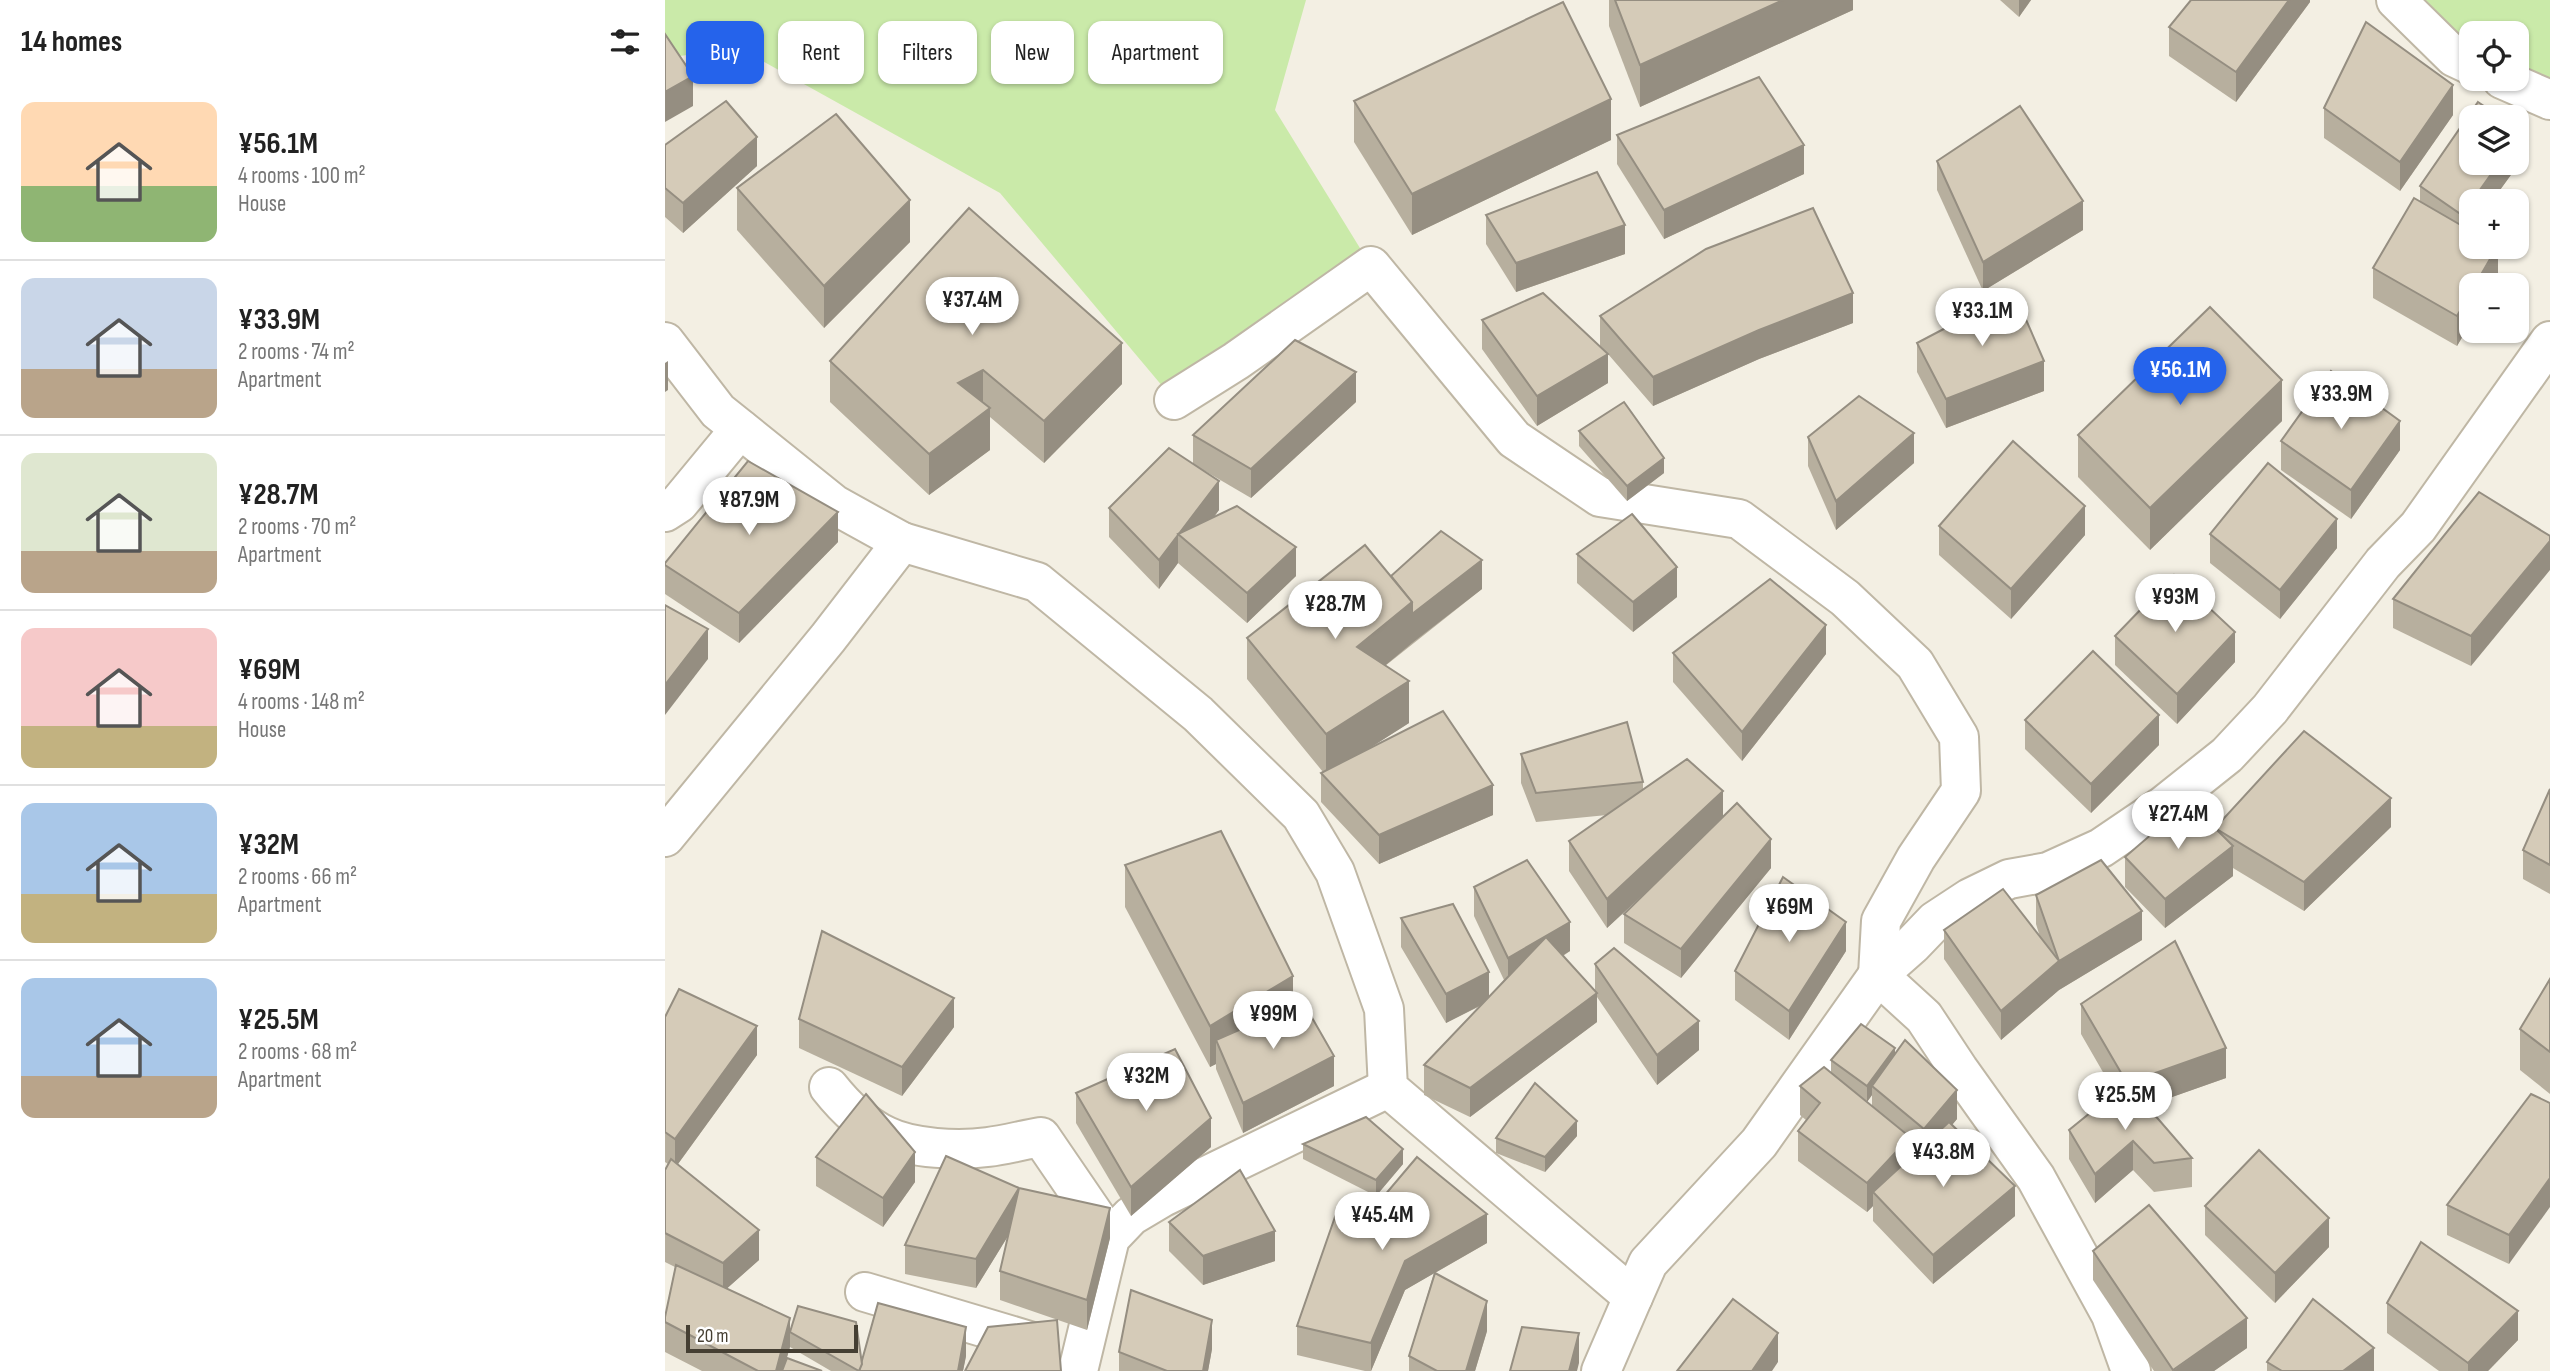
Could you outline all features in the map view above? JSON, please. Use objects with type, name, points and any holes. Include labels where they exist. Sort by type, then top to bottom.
[{"type":"street","points":[[2396,0],[2459,59]]},
{"type":"street","points":[[2529,91],[2550,100]]},
{"type":"street","points":[[1174,400],[1267,341],[1371,266],[1514,439],[1559,471],[1600,497],[1739,519],[1845,598],[1915,664],[1959,737],[1961,791],[1916,858],[1881,921],[1878,975]]},
{"type":"street","points":[[1601,1371],[1648,1263],[1759,1143],[1878,975],[1935,921],[1970,898],[2009,879],[2048,872],[2101,848],[2163,806],[2227,755],[2270,709],[2383,563],[2418,527],[2550,341]]},
{"type":"street","points":[[665,342],[718,411],[835,505],[902,542],[1037,582],[1198,714],[1301,815],[1335,872],[1384,1009],[1388,1088],[1633,1297]]},
{"type":"street","points":[[665,512],[679,503],[740,429]]},
{"type":"street","points":[[665,837],[828,638],[902,542]]},
{"type":"street","points":[[1878,975],[1924,1017],[2036,1178],[2111,1315],[2131,1371]]},
{"type":"street","points":[[829,1087],[845,1107],[886,1137],[921,1146],[956,1149],[988,1147],[1041,1137],[1110,1238]]},
{"type":"street","points":[[865,1292],[1079,1364],[1110,1238],[1131,1216],[1163,1197],[1388,1088]]},
{"type":"green space","points":[[665,0],[1306,0],[1275,110],[1371,266],[1174,400],[1000,193],[804,84],[864,84],[864,21],[778,21],[778,70],[764,62],[764,21],[686,21],[686,55],[665,58]]},
{"type":"green space","points":[[2416,0],[2550,0],[2550,78],[2529,72],[2529,21],[2459,21],[2459,38]]},
{"type":"building","points":[[1615,0],[1783,0],[1640,65]]},
{"type":"building","points":[[2191,0],[2289,0],[2236,72],[2169,27]]},
{"type":"building","points":[[1563,2],[1611,99],[1412,194],[1354,101]]},
{"type":"building","points":[[2366,22],[2453,85],[2400,162],[2324,108]]},
{"type":"building","points":[[665,34],[686,66],[686,80],[665,92]]},
{"type":"building","points":[[1759,77],[1804,145],[1664,210],[1617,135]]},
{"type":"building","points":[[726,101],[757,137],[683,203],[665,188],[665,145]]},
{"type":"building","points":[[2020,106],[2083,201],[1983,262],[1937,161]]},
{"type":"building","points":[[836,114],[910,200],[824,286],[737,188]]},
{"type":"building","points":[[2459,130],[2459,175],[2490,175],[2480,189],[2459,189],[2459,213],[2420,186]]},
{"type":"building","points":[[1597,172],[1625,225],[1516,263],[1486,215]]},
{"type":"building","points":[[2414,198],[2459,224],[2459,259],[2490,259],[2482,273],[2459,273],[2457,316],[2373,268]]},
{"type":"building","points":[[969,208],[1122,343],[1044,421],[983,370],[958,383],[990,408],[929,454],[830,361]]},
{"type":"building","points":[[1813,208],[1853,293],[1759,330],[1653,377],[1600,316],[1706,249]]},
{"type":"building","points":[[2014,292],[2044,361],[1946,399],[1917,343]]},
{"type":"building","points":[[1543,293],[1608,354],[1537,396],[1482,320]]},
{"type":"building","points":[[2210,307],[2282,380],[2150,508],[2078,435]]},
{"type":"building","points":[[1295,340],[1356,372],[1251,469],[1193,435]]},
{"type":"building","points":[[2331,371],[2400,421],[2351,490],[2281,441]]},
{"type":"building","points":[[1859,396],[1914,433],[1836,501],[1808,437]]},
{"type":"building","points":[[1624,402],[1664,458],[1627,486],[1579,431]]},
{"type":"building","points":[[2013,441],[2085,506],[2011,589],[1939,526]]},
{"type":"building","points":[[1169,448],[1219,481],[1159,560],[1109,508]]},
{"type":"building","points":[[748,461],[838,512],[739,613],[665,563]]},
{"type":"building","points":[[2268,463],[2337,519],[2280,590],[2210,534]]},
{"type":"building","points":[[2479,492],[2550,536],[2550,541],[2471,636],[2393,599]]},
{"type":"building","points":[[1237,506],[1296,547],[1247,593],[1178,534]]},
{"type":"building","points":[[1632,514],[1677,567],[1633,602],[1577,554]]},
{"type":"building","points":[[1441,531],[1482,560],[1412,614],[1412,602],[1391,576]]},
{"type":"building","points":[[1365,545],[1412,602],[1357,647],[1409,681],[1326,734],[1247,638]]},
{"type":"building","points":[[2174,575],[2235,632],[2177,694],[2115,636]]},
{"type":"building","points":[[1770,579],[1826,625],[1742,732],[1673,653]]},
{"type":"building","points":[[665,605],[708,629],[665,685]]},
{"type":"building","points":[[2093,651],[2159,715],[2091,784],[2025,720]]},
{"type":"building","points":[[1443,711],[1493,785],[1379,835],[1321,773]]},
{"type":"building","points":[[1627,722],[1643,782],[1536,793],[1521,754]]},
{"type":"building","points":[[2304,731],[2391,798],[2304,882],[2215,828]]},
{"type":"building","points":[[1687,759],[1723,791],[1607,899],[1569,841]]},
{"type":"building","points":[[2550,789],[2550,865],[2523,850]]},
{"type":"building","points":[[2189,802],[2233,846],[2165,899],[2125,857]]},
{"type":"building","points":[[1737,803],[1771,839],[1681,949],[1624,914]]},
{"type":"building","points":[[1221,831],[1293,976],[1210,1026],[1125,865]]},
{"type":"building","points":[[1527,860],[1570,922],[1508,958],[1474,887]]},
{"type":"building","points":[[2101,860],[2142,911],[2059,961],[2036,895]]},
{"type":"building","points":[[1783,877],[1846,922],[1789,1011],[1735,971]]},
{"type":"building","points":[[2003,889],[2059,961],[2001,1011],[1944,930]]},
{"type":"building","points":[[1453,904],[1489,972],[1446,994],[1401,918]]},
{"type":"building","points":[[822,931],[954,998],[902,1067],[799,1019]]},
{"type":"building","points":[[1546,937],[1597,993],[1470,1088],[1424,1065]]},
{"type":"building","points":[[2175,941],[2226,1048],[2127,1083],[2081,1004]]},
{"type":"building","points":[[1614,948],[1699,1021],[1657,1055],[1595,964]]},
{"type":"building","points":[[2550,979],[2550,1052],[2520,1029]]},
{"type":"building","points":[[679,989],[757,1026],[675,1139],[665,1132],[665,1017]]},
{"type":"building","points":[[1303,1002],[1334,1056],[1243,1103],[1216,1040]]},
{"type":"building","points":[[1861,1024],[1895,1048],[1867,1086],[1831,1060]]},
{"type":"building","points":[[1905,1040],[1957,1090],[1924,1129],[1872,1086]]},
{"type":"building","points":[[1175,1049],[1211,1118],[1131,1187],[1076,1093]]},
{"type":"building","points":[[1824,1067],[1910,1137],[1867,1183],[1798,1131],[1820,1103],[1800,1086]]},
{"type":"building","points":[[1535,1083],[1577,1121],[1545,1157],[1496,1138]]},
{"type":"building","points":[[2127,1083],[2192,1158],[2154,1163],[2133,1141],[2095,1174],[2069,1130]]},
{"type":"building","points":[[866,1094],[915,1152],[883,1198],[816,1157]]},
{"type":"building","points":[[2531,1094],[2550,1103],[2550,1178],[2509,1235],[2447,1205]]},
{"type":"building","points":[[1366,1117],[1403,1149],[1376,1180],[1303,1144]]},
{"type":"building","points":[[1949,1122],[2015,1186],[1933,1255],[1873,1192]]},
{"type":"building","points":[[2259,1150],[2329,1218],[2275,1273],[2205,1206]]},
{"type":"building","points":[[946,1156],[1019,1188],[976,1259],[905,1245]]},
{"type":"building","points":[[1417,1157],[1487,1214],[1405,1261],[1371,1343],[1297,1326],[1336,1214],[1357,1228]]},
{"type":"building","points":[[671,1159],[759,1230],[723,1263],[665,1233],[665,1170]]},
{"type":"building","points":[[1240,1170],[1275,1231],[1203,1256],[1169,1222]]},
{"type":"building","points":[[1019,1188],[1110,1208],[1087,1300],[1000,1271]]},
{"type":"building","points":[[2149,1205],[2247,1318],[2173,1370],[2093,1251]]},
{"type":"building","points":[[2421,1242],[2518,1311],[2468,1363],[2387,1303]]},
{"type":"building","points":[[676,1265],[790,1318],[776,1371],[758,1371],[665,1322]]},
{"type":"building","points":[[1435,1273],[1487,1301],[1466,1371],[1437,1371],[1409,1356]]},
{"type":"building","points":[[1131,1290],[1212,1320],[1203,1371],[1167,1371],[1119,1352]]},
{"type":"building","points":[[1733,1299],[1778,1333],[1752,1371],[1677,1371]]},
{"type":"building","points":[[2313,1299],[2374,1348],[2343,1371],[2282,1371],[2267,1362]]},
{"type":"building","points":[[878,1303],[966,1327],[958,1371],[859,1371]]},
{"type":"building","points":[[798,1306],[856,1322],[862,1364],[859,1371],[790,1332]]},
{"type":"building","points":[[1057,1320],[1061,1371],[965,1371],[988,1327]]},
{"type":"building","points":[[1522,1327],[1579,1333],[1569,1371],[1510,1371]]},
{"type":"building","points":[[787,1358],[822,1371],[782,1371]]}]
